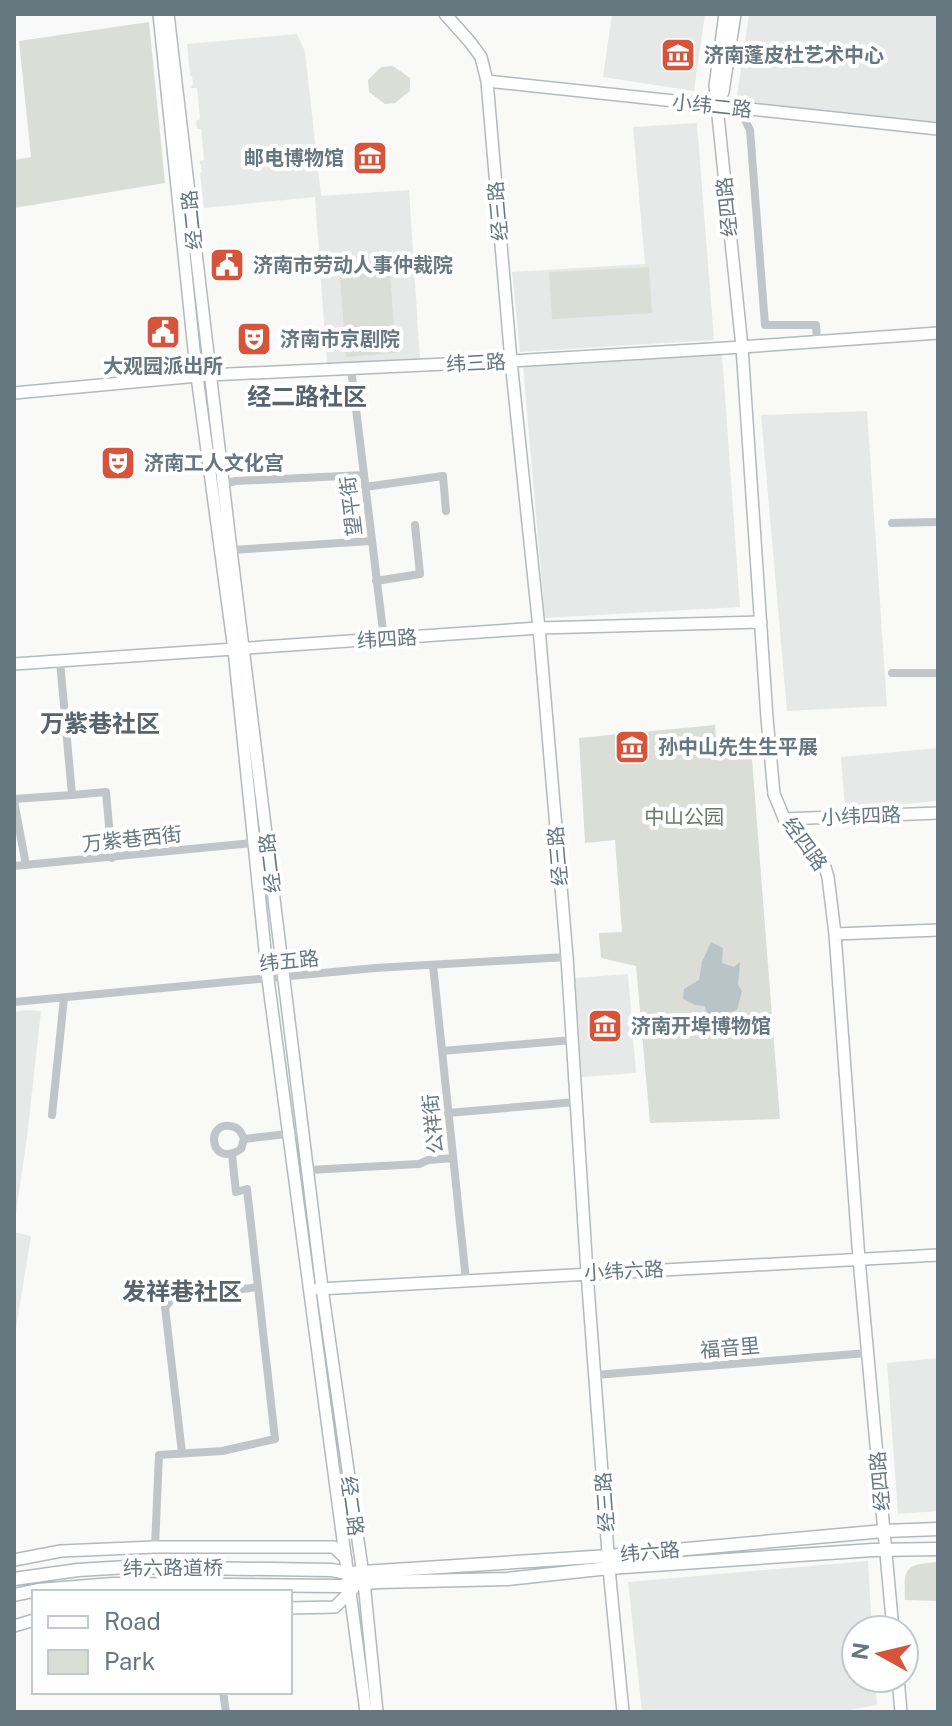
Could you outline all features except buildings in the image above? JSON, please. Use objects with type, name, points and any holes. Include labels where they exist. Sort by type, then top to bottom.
[{"type":"main road","name":"纬六路","points":[[609,1562],[884,1531],[938,1529]]},
{"type":"main road","name":"纬六路","points":[[332,1570],[348,1577],[363,1577],[609,1562],[938,1549]]},
{"type":"main road","name":"纬六路道桥","points":[[14,1579],[127,1567],[332,1570]]},
{"type":"main road","name":"纬六路","points":[[333,1586],[348,1577]]},
{"type":"main road","name":"纬六路道桥","points":[[38,1590],[113,1584],[333,1586]]},
{"type":"street","name":"经二路","points":[[159,14],[203,376],[309,1170],[316,1289],[366,1712]]},
{"type":"street","name":"经二路","points":[[168,14],[203,376],[231,550],[253,843],[268,979],[288,1134],[363,1577],[377,1712]]},
{"type":"street","name":"经三路","points":[[445,14],[481,57],[487,81],[567,957],[587,1273],[623,1712]]},
{"type":"street","name":"经四路","points":[[725,14],[715,86],[742,347],[774,794],[784,819],[800,841],[824,864],[828,877],[892,1614]]},
{"type":"street","name":"经四路","points":[[717,106],[723,92],[735,14]]},
{"type":"street","name":"小纬二路","points":[[487,81],[938,129]]},
{"type":"street","points":[[744,109],[750,130],[765,325],[816,325],[817,342]]},
{"type":"street","name":"纬三路","points":[[14,393],[203,376],[511,361],[938,333]]},
{"type":"street","name":"望平街","points":[[351,368],[384,639]]},
{"type":"street","points":[[222,484],[364,475]]},
{"type":"street","points":[[365,487],[443,476],[446,511]]},
{"type":"street","points":[[892,523],[938,522]]},
{"type":"street","points":[[376,581],[420,574],[415,525]]},
{"type":"street","points":[[231,550],[371,541]]},
{"type":"street","name":"纬四路","points":[[14,664],[539,628],[761,622]]},
{"type":"street","points":[[60,661],[72,795]]},
{"type":"street","points":[[892,673],[938,673]]},
{"type":"street","points":[[26,865],[14,800],[106,792],[112,858]]},
{"type":"street","name":"小纬四路","points":[[784,819],[938,813]]},
{"type":"street","name":"万紫巷西街","points":[[14,866],[253,843]]},
{"type":"street","points":[[835,934],[938,930]]},
{"type":"street","name":"纬五路","points":[[14,1002],[375,968],[567,957]]},
{"type":"street","name":"公祥街","points":[[433,965],[466,1280]]},
{"type":"street","points":[[52,1115],[64,998]]},
{"type":"street","points":[[442,1051],[572,1040]]},
{"type":"street","points":[[448,1113],[576,1102]]},
{"type":"street","points":[[234,1126],[244,1139],[241,1149],[232,1155],[223,1154],[216,1148],[214,1138],[217,1130],[234,1126]]},
{"type":"street","points":[[244,1139],[304,1132]]},
{"type":"street","points":[[155,1547],[159,1455],[222,1451],[275,1439],[247,1189],[236,1192],[232,1155]]},
{"type":"street","points":[[309,1170],[419,1164],[453,1158]]},
{"type":"street","name":"小纬六路","points":[[316,1289],[938,1255]]},
{"type":"street","points":[[182,1453],[165,1307],[172,1299],[258,1287]]},
{"type":"street","name":"福音里","points":[[595,1375],[868,1353]]},
{"type":"street","name":"纬六路","points":[[14,1560],[61,1551],[155,1547],[334,1547],[348,1577],[335,1607],[292,1608]]},
{"type":"shaded area","points":[[612,14],[705,14],[694,91],[603,77]]},
{"type":"shaded area","points":[[749,14],[938,14],[938,122],[736,103]]},
{"type":"shaded area","points":[[297,34],[305,52],[321,196],[409,190],[420,359],[327,365],[315,197],[204,208],[199,161],[204,160],[201,129],[197,129],[196,121],[200,119],[197,88],[191,88],[187,44]]},
{"type":"shaded area","points":[[697,123],[714,340],[520,352],[512,272],[645,264],[633,127]]},
{"type":"shaded area","points":[[722,353],[740,607],[545,618],[523,366]]},
{"type":"shaded area","points":[[867,411],[887,706],[787,711],[761,415]]},
{"type":"shaded area","points":[[938,748],[938,801],[845,809],[841,757]]},
{"type":"shaded area","points":[[711,942],[723,948],[722,963],[734,967],[740,962],[738,985],[742,991],[737,1010],[730,1012],[722,1034],[708,1025],[705,1006],[683,999],[684,989],[699,980],[702,962]]},
{"type":"shaded area","name":"济南开埠博物馆","points":[[628,974],[636,1073],[582,1077],[575,978]]},
{"type":"shaded area","points":[[41,1011],[14,1226],[14,1012]]},
{"type":"shaded area","points":[[14,1232],[31,1236],[14,1341]]},
{"type":"shaded area","points":[[938,1358],[938,1511],[898,1514],[887,1363]]},
{"type":"shaded area","points":[[868,1561],[871,1614],[840,1614],[840,1694],[876,1694],[877,1705],[838,1712],[642,1712],[628,1582]]},
{"type":"green space","points":[[149,22],[165,183],[14,208],[14,160],[31,157],[19,41]]},
{"type":"green space","points":[[393,66],[410,78],[410,91],[395,103],[385,104],[369,92],[368,80],[381,67]]},
{"type":"green space","points":[[389,261],[396,353],[346,357],[339,265]]},
{"type":"green space","points":[[649,267],[652,313],[552,319],[549,272]]},
{"type":"green space","name":"中山公园","points":[[715,725],[717,749],[751,746],[780,1119],[650,1123],[636,966],[601,958],[599,933],[622,932],[615,840],[585,843],[579,738]]},
{"type":"green space","points":[[938,1562],[938,1601],[905,1600],[908,1570]]},
{"type":"place","name":"济南蓬皮杜艺术中心","points":[[678,55]]},
{"type":"place","name":"邮电博物馆","points":[[370,158]]},
{"type":"place","name":"济南市劳动人事仲裁院","points":[[227,265]]},
{"type":"place","name":"大观园派出所","points":[[163,332]]},
{"type":"place","name":"济南市京剧院","points":[[254,339]]},
{"type":"place","name":"济南工人文化宫","points":[[118,463]]},
{"type":"place","name":"孙中山先生生平展","points":[[632,747]]},
{"type":"place","name":"济南开埠博物馆","points":[[605,1026]]},
{"type":"district","name":"经二路社区","points":[[307,397]]},
{"type":"district","name":"万紫巷社区","points":[[100,724]]},
{"type":"district","name":"发祥巷社区","points":[[182,1292]]}]
